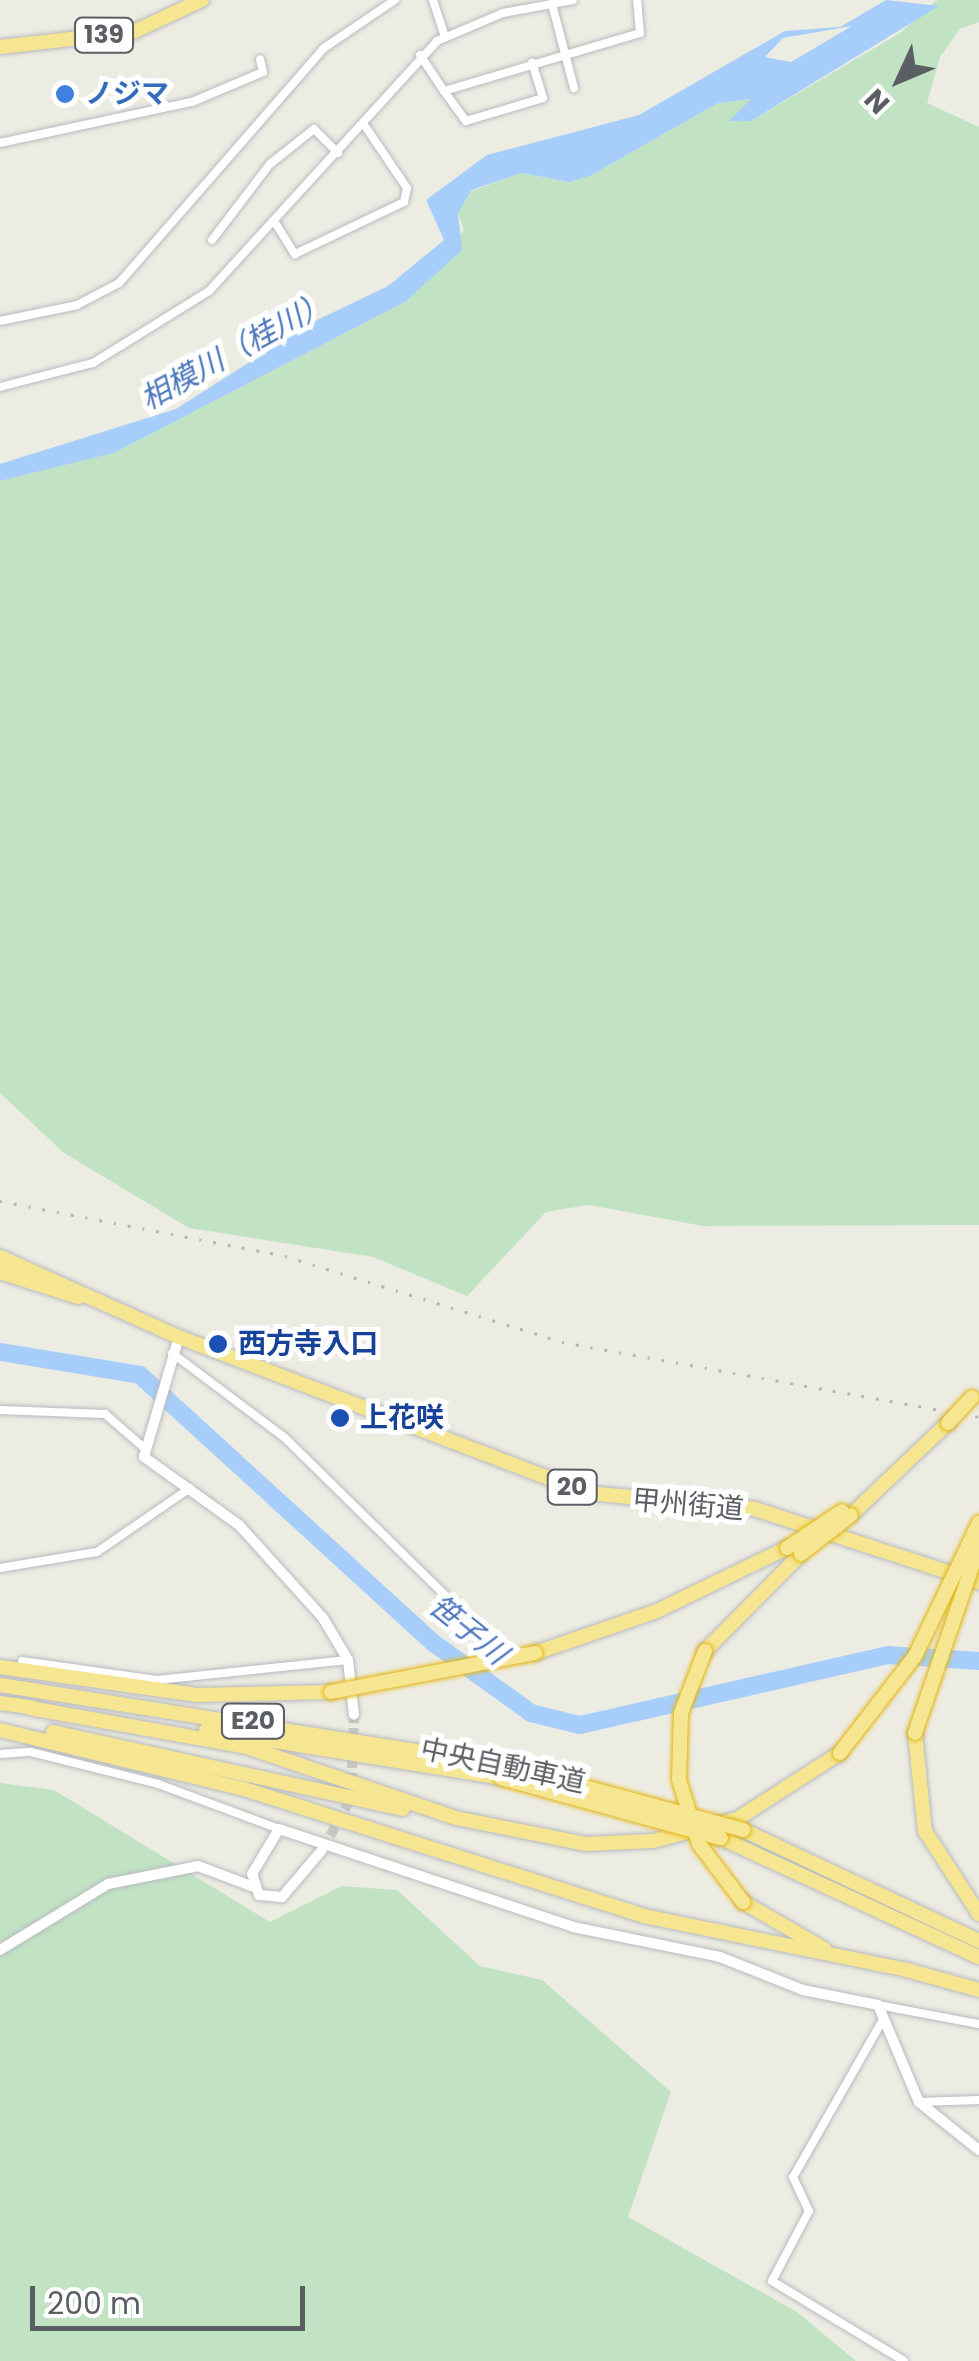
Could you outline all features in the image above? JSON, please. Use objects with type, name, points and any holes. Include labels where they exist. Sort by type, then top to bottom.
[{"type":"highway","name":"139","points":[[0,47],[133,32],[202,0]]},
{"type":"highway","name":"甲州街道","points":[[0,1257],[178,1337],[587,1493],[738,1506],[979,1582]]},
{"type":"highway","name":"甲州街道","points":[[4,1274],[121,1312]]},
{"type":"highway","points":[[975,1392],[927,1444],[794,1551],[706,1651],[681,1713],[679,1780],[699,1844],[743,1902],[807,1943],[979,1990]]},
{"type":"highway","points":[[0,1726],[210,1759],[550,1840],[619,1845],[710,1828],[790,1791],[840,1752],[915,1656],[979,1523]]},
{"type":"highway","points":[[979,1546],[916,1732],[925,1831],[979,1914]]},
{"type":"highway","points":[[0,1668],[197,1695],[331,1692],[535,1653],[657,1611],[794,1551]]},
{"type":"highway","name":"中央自動車道","points":[[0,1685],[502,1771],[743,1830],[979,1941]]},
{"type":"highway","name":"中央自動車道","points":[[0,1703],[502,1771],[721,1838],[979,1957]]},
{"type":"highway","points":[[30,1708],[258,1750],[550,1840]]},
{"type":"highway","points":[[0,1726],[244,1788],[644,1916],[912,1971]]},
{"type":"street","points":[[0,321],[77,305],[119,282],[324,48],[394,0]]},
{"type":"street","points":[[433,0],[445,36]]},
{"type":"street","points":[[0,387],[108,354],[208,291],[276,224],[420,55],[445,36],[573,0]]},
{"type":"street","points":[[444,91],[640,32],[637,0]]},
{"type":"street","points":[[552,4],[574,88]]},
{"type":"street","points":[[420,55],[466,120],[543,98],[532,63]]},
{"type":"street","points":[[0,143],[192,102],[263,72],[260,59]]},
{"type":"street","points":[[276,224],[294,254],[404,202],[406,188],[364,123]]},
{"type":"street","points":[[212,240],[270,164],[314,128],[338,154]]},
{"type":"street","points":[[178,1337],[143,1441],[148,1463],[190,1488],[262,1546],[348,1660],[354,1715]]},
{"type":"street","points":[[172,1353],[284,1437],[502,1651]]},
{"type":"street","points":[[0,1410],[104,1414],[143,1441]]},
{"type":"street","points":[[0,1568],[98,1552],[190,1488]]},
{"type":"street","points":[[22,1661],[157,1680],[348,1660]]},
{"type":"street","points":[[0,1754],[31,1752],[158,1784],[574,1927],[720,1956],[803,1990],[979,2024]]},
{"type":"street","points":[[254,1887],[257,1860],[279,1828]]},
{"type":"street","points":[[0,1950],[108,1884],[198,1866],[254,1887],[262,1898],[282,1897],[322,1850]]},
{"type":"street","points":[[878,2006],[880,2023],[919,2102],[979,2150]]},
{"type":"street","points":[[880,2023],[792,2177],[809,2211],[772,2281],[904,2361]]},
{"type":"street","points":[[919,2102],[979,2100]]},
{"type":"green space","points":[[937,0],[979,0],[979,22],[960,29],[940,57],[927,103],[979,127],[979,1225],[703,1226],[589,1205],[546,1212],[467,1296],[373,1257],[189,1228],[64,1153],[0,1093],[0,481],[114,453],[405,302],[464,230],[458,213],[472,191],[522,173],[569,182],[590,176],[718,103],[752,99],[731,120],[751,121],[900,33]]},
{"type":"green space","points":[[0,1783],[54,1790],[270,1922],[342,1886],[397,1890],[480,1966],[542,1980],[671,2092],[628,2217],[797,2312],[856,2361],[0,2361]]},
{"type":"water","points":[[886,0],[939,6],[751,121],[729,121],[751,99],[718,103],[590,176],[569,182],[522,173],[472,190],[458,213],[462,250],[405,302],[114,453],[0,481],[0,464],[176,409],[311,323],[388,286],[444,240],[426,200],[487,155],[639,115],[785,31],[840,27]],"holes":[[[852,26],[791,62],[765,57],[783,38]]]},
{"type":"waterway","name":"笹子川","points":[[0,1352],[140,1375],[435,1644],[531,1713],[580,1725],[888,1655],[979,1661]]},
{"type":"tunnel","points":[[323,1849],[351,1798],[354,1715]]},
{"type":"railway","points":[[0,1201],[285,1256],[562,1342],[979,1417]]},
{"type":"place","name":"ノジマ","points":[[65,94]]},
{"type":"place","name":"西方寺入口","points":[[218,1344]]},
{"type":"place","name":"上花咲","points":[[340,1418]]},
{"type":"water label","name":"相模川（桂川）","points":[[235,351]]}]
